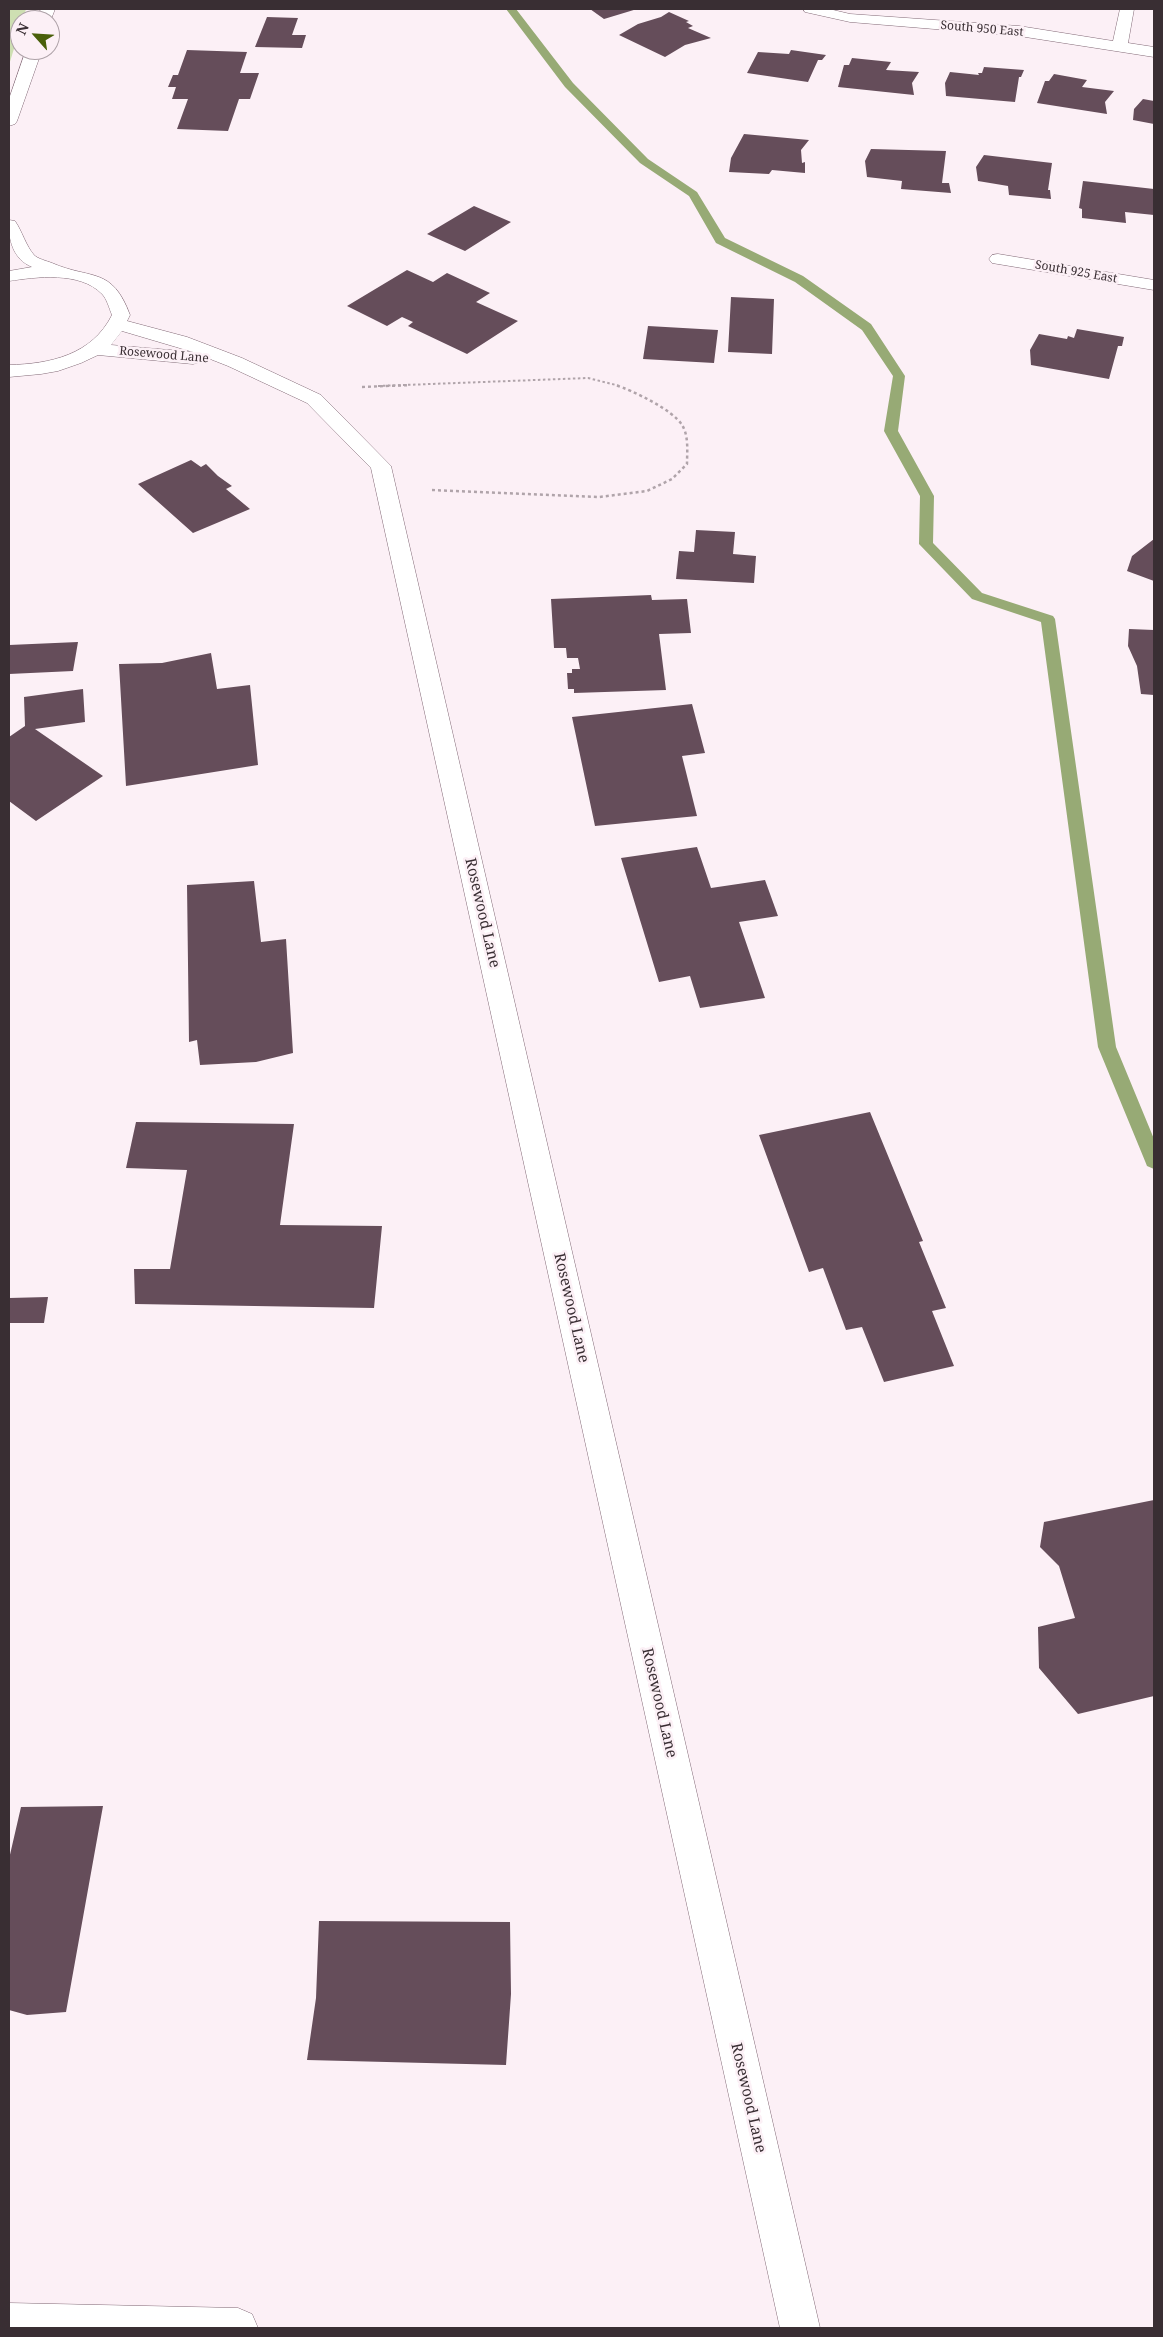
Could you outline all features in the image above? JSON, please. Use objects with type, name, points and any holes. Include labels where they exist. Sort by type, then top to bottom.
[{"type":"street","name":"South 950 East","points":[[810,9],[850,18],[1019,31],[1154,52]]},
{"type":"street","points":[[1120,46],[1127,9]]},
{"type":"street","points":[[9,121],[30,60]]},
{"type":"street","points":[[9,225],[28,259],[58,272],[85,278],[106,288],[121,315],[118,324],[99,346],[74,360],[44,368],[9,371]]},
{"type":"street","name":"South 925 East","points":[[998,259],[1154,285]]},
{"type":"street","points":[[9,276],[58,272]]},
{"type":"street","name":"Rosewood Lane","points":[[118,324],[180,341],[235,362],[314,399],[382,466],[800,2328]]},
{"type":"street","name":"Rosewood Lane","points":[[94,349],[235,362]]},
{"type":"street","points":[[9,2323],[238,2328]]},
{"type":"path","points":[[296,391],[588,378],[630,389],[662,408],[682,425],[687,444],[687,464],[672,479],[648,491],[599,497],[387,488]]},
{"type":"green space","points":[[9,9],[26,9],[10,10],[9,65]]},
{"type":"building","points":[[590,9],[637,9],[604,19]]},
{"type":"building","points":[[669,12],[689,21],[686,22],[693,26],[688,28],[711,38],[685,45],[665,57],[619,35],[638,24],[661,17]]},
{"type":"building","points":[[267,17],[298,18],[292,35],[306,35],[302,48],[255,47]]},
{"type":"building","points":[[187,50],[247,52],[240,73],[259,73],[250,99],[239,99],[228,131],[177,129],[188,99],[172,99],[176,87],[168,87],[173,75],[178,75]]},
{"type":"building","points":[[791,50],[826,55],[822,60],[818,60],[808,82],[747,73],[758,52],[789,54]]},
{"type":"building","points":[[852,58],[891,62],[886,70],[919,72],[912,83],[914,95],[838,87],[844,65],[849,65]]},
{"type":"building","points":[[984,67],[1024,70],[1021,77],[1019,77],[1015,102],[946,96],[945,83],[950,72],[979,75],[978,73],[982,73]]},
{"type":"building","points":[[1054,74],[1087,80],[1082,87],[1114,91],[1105,102],[1107,114],[1037,103],[1045,81],[1049,81]]},
{"type":"building","points":[[1143,99],[1154,101],[1154,124],[1133,120],[1134,109]]},
{"type":"building","points":[[744,134],[809,140],[801,150],[802,163],[805,162],[805,173],[772,170],[769,174],[729,172],[731,158]]},
{"type":"building","points":[[871,149],[946,151],[942,183],[949,183],[951,193],[901,189],[902,181],[867,177],[865,161]]},
{"type":"building","points":[[984,155],[1052,163],[1048,190],[1050,190],[1051,199],[1009,195],[1008,186],[978,181],[976,167]]},
{"type":"building","points":[[1083,181],[1154,189],[1154,215],[1125,212],[1126,223],[1082,218],[1082,209],[1079,208]]},
{"type":"building","points":[[474,206],[511,222],[465,251],[427,234]]},
{"type":"building","points":[[407,270],[433,282],[447,273],[490,293],[476,302],[518,321],[467,354],[408,326],[413,322],[402,317],[387,326],[347,306]]},
{"type":"building","points":[[731,297],[774,299],[772,354],[728,352]]},
{"type":"building","points":[[648,326],[718,330],[714,363],[643,359]]},
{"type":"building","points":[[1077,329],[1124,337],[1122,346],[1118,346],[1109,379],[1031,365],[1030,350],[1039,334],[1067,339],[1068,336],[1074,338]]},
{"type":"building","points":[[191,460],[201,467],[206,464],[232,486],[226,489],[250,509],[193,533],[138,484]]},
{"type":"building","points":[[696,530],[735,532],[733,554],[756,556],[754,583],[676,579],[679,551],[694,552]]},
{"type":"building","points":[[1154,539],[1154,581],[1127,571],[1132,556]]},
{"type":"building","points":[[651,595],[652,600],[687,599],[691,633],[659,634],[666,690],[574,693],[574,689],[568,689],[567,673],[572,673],[572,669],[580,669],[578,658],[567,658],[566,648],[554,648],[551,599]]},
{"type":"building","points":[[1129,629],[1154,630],[1154,695],[1141,694],[1137,666],[1128,646]]},
{"type":"building","points":[[78,642],[73,671],[9,674],[9,645]]},
{"type":"building","points":[[211,653],[217,689],[250,685],[258,765],[126,786],[119,664],[162,663]]},
{"type":"building","points":[[83,689],[85,722],[35,729],[103,776],[36,821],[9,801],[9,737],[25,726],[24,697]]},
{"type":"building","points":[[692,704],[705,753],[682,756],[697,816],[595,826],[572,717]]},
{"type":"building","points":[[697,847],[711,888],[765,880],[778,916],[739,922],[765,998],[700,1008],[690,976],[659,982],[621,858]]},
{"type":"building","points":[[254,881],[261,942],[286,939],[293,1053],[256,1062],[200,1065],[197,1040],[189,1042],[187,885]]},
{"type":"building","points":[[870,1112],[923,1241],[919,1242],[946,1308],[932,1311],[954,1366],[884,1382],[862,1327],[846,1330],[823,1268],[809,1272],[759,1135]]},
{"type":"building","points":[[136,1122],[294,1124],[280,1225],[382,1226],[374,1308],[135,1304],[134,1269],[170,1269],[187,1170],[126,1168]]},
{"type":"building","points":[[48,1297],[44,1323],[9,1323],[9,1298]]},
{"type":"building","points":[[1154,1500],[1154,1696],[1078,1714],[1039,1668],[1038,1627],[1075,1618],[1059,1566],[1040,1547],[1044,1522]]},
{"type":"building","points":[[103,1806],[66,2012],[27,2015],[9,2010],[9,1859],[21,1807]]},
{"type":"building","points":[[319,1921],[510,1922],[511,1994],[506,2065],[307,2060],[316,1998]]},
{"type":"waterway","points":[[511,9],[569,85],[644,161],[693,194],[720,240],[799,279],[867,327],[899,376],[891,431],[927,496],[926,544],[977,596],[1048,619],[1107,1047],[1154,1161]]}]
